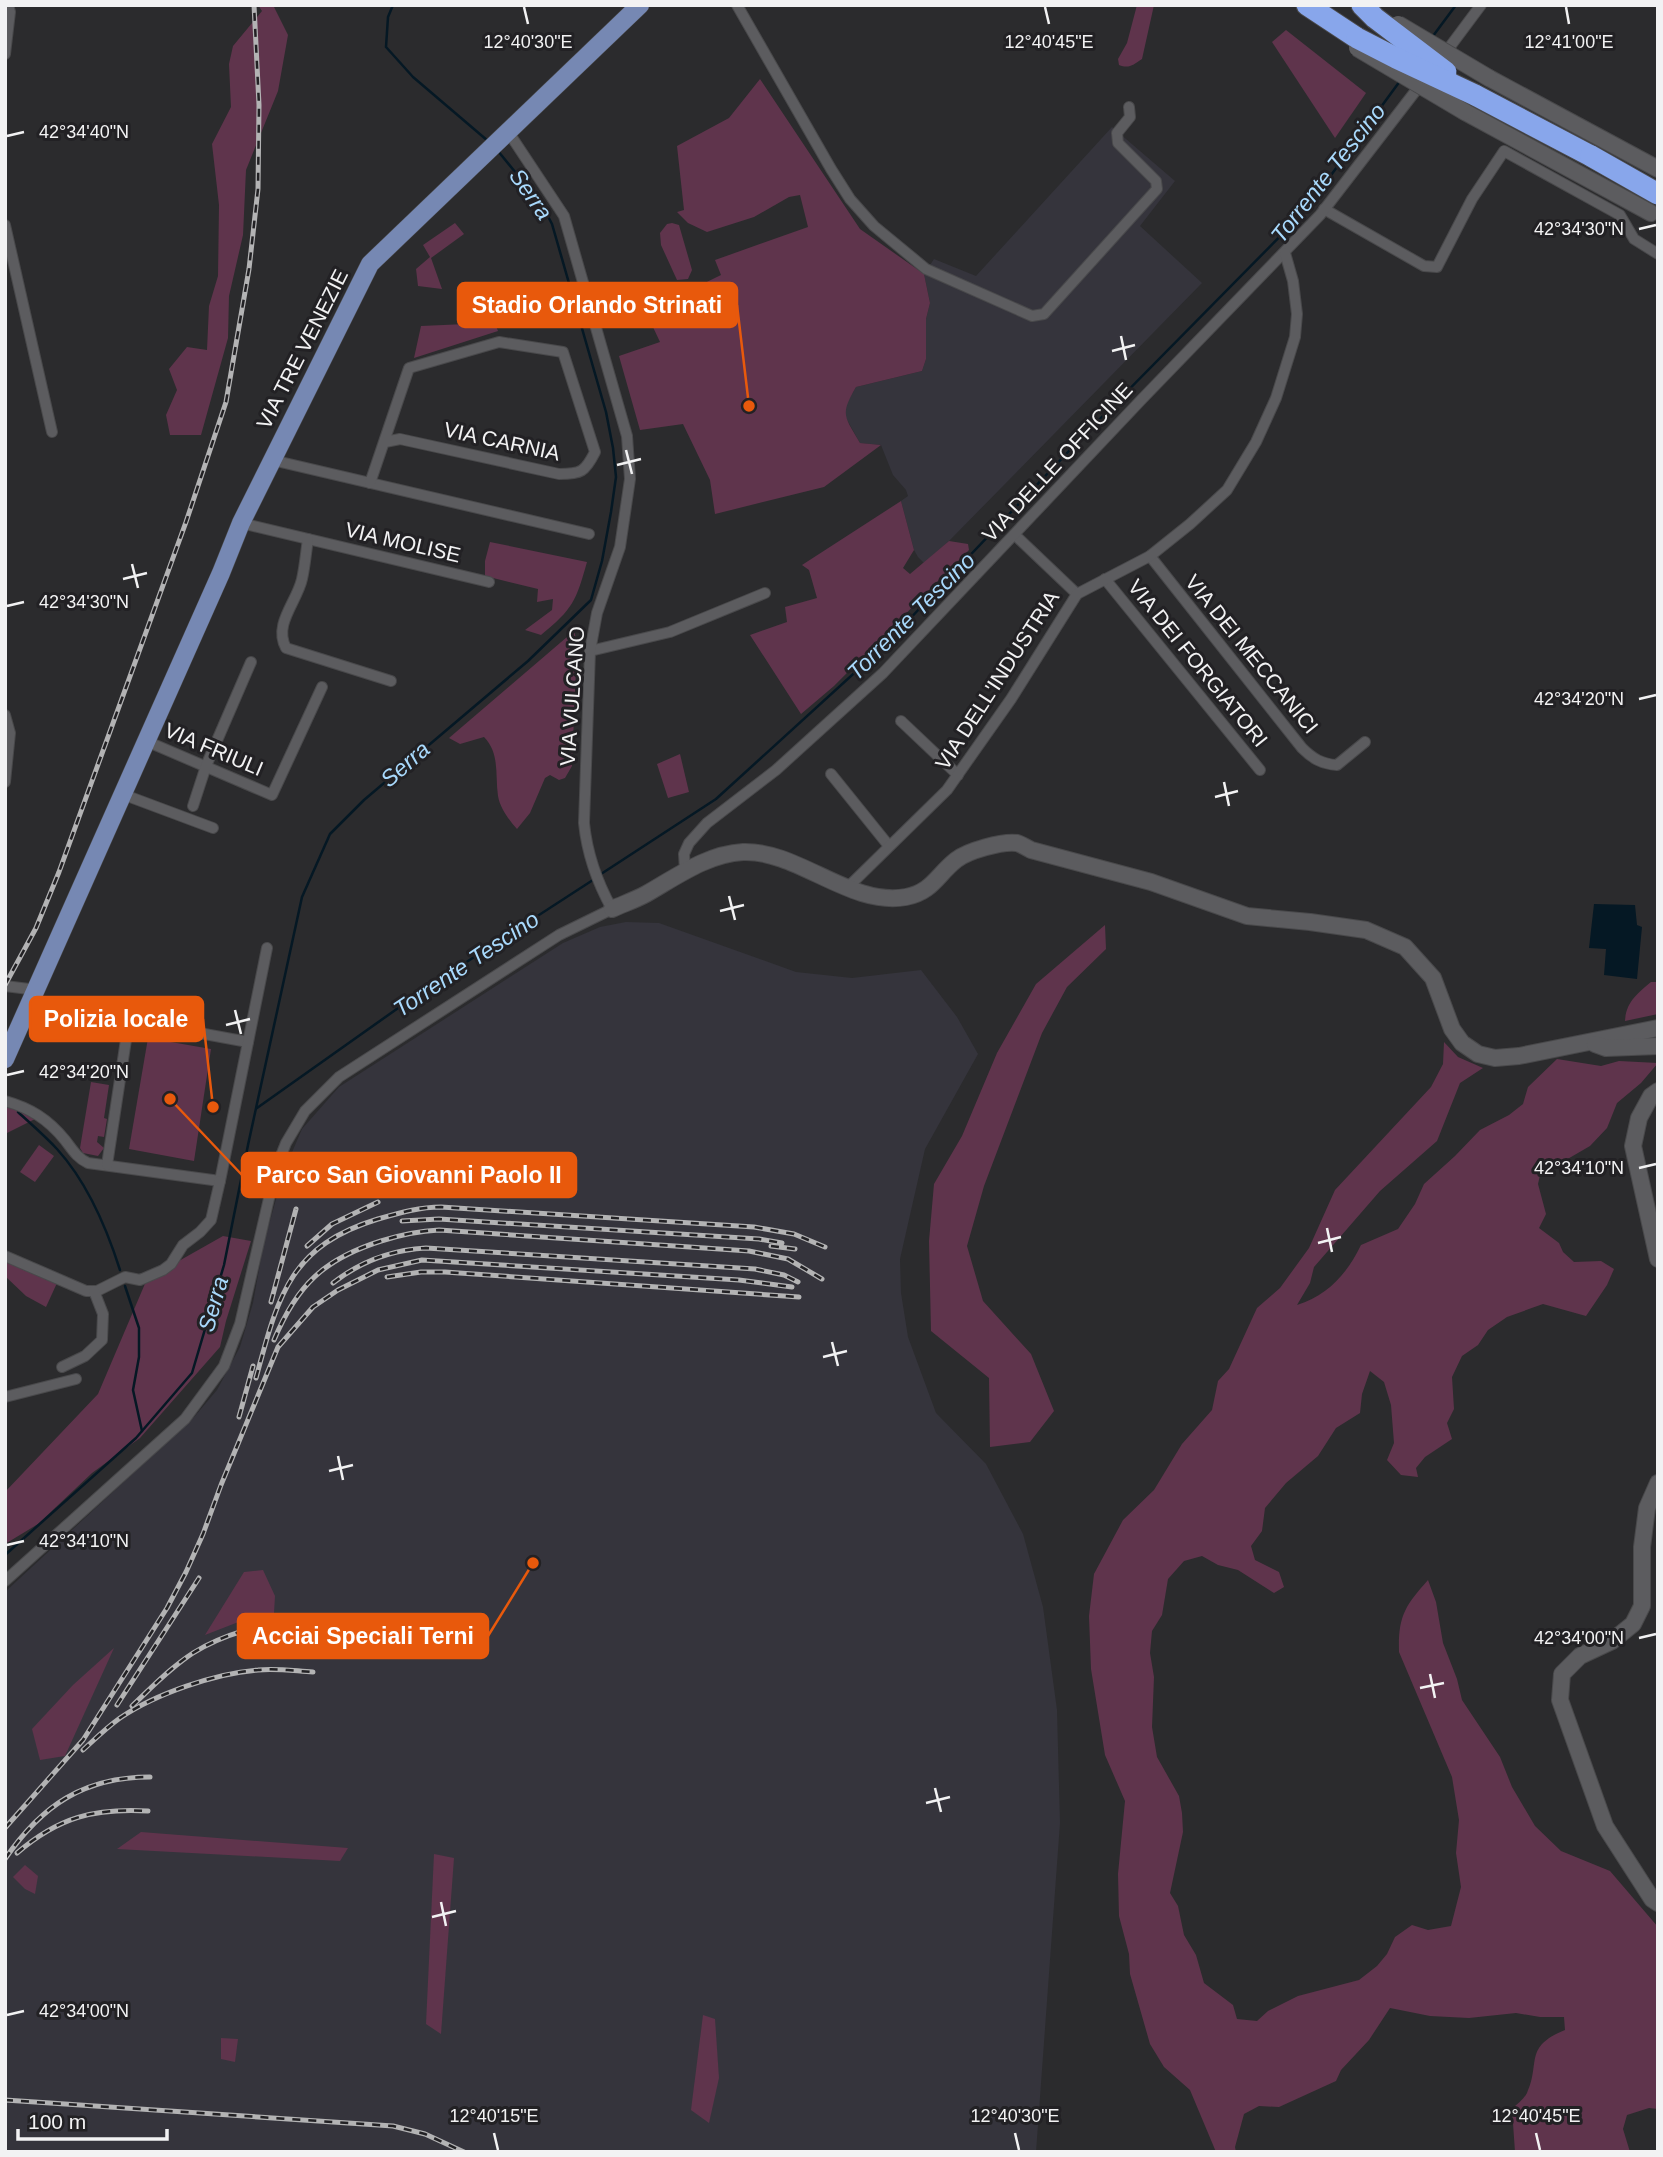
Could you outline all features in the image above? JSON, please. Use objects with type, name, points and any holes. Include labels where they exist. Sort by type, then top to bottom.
[{"type":"highway","points":[[1307,5],[1366,22]]},
{"type":"highway","points":[[1334,5],[1366,22],[1470,103],[1591,156],[1656,210]]},
{"type":"main road","name":"VIA TRE VENEZIE","points":[[5,1059],[241,523],[370,264],[640,5]]},
{"type":"street","points":[[5,54],[9,5]]},
{"type":"street","points":[[737,5],[831,169],[850,199],[874,226],[926,269],[1032,316],[1044,314],[1157,189],[1157,181],[1118,143],[1117,133],[1130,117],[1129,107]]},
{"type":"street","name":"VIA DELLE OFFICINE","points":[[685,870],[684,854],[689,843],[707,823],[776,770],[883,673],[1132,409],[1285,253],[1324,209],[1481,5]]},
{"type":"street","points":[[1366,22],[1422,40],[1658,169]]},
{"type":"street","points":[[1470,103],[1656,210]]},
{"type":"street","name":"VIA VULCANO","points":[[505,136],[564,216],[628,436],[630,479],[621,547],[597,614],[590,651],[584,823],[594,870],[612,909]]},
{"type":"street","points":[[1324,209],[1424,266],[1437,267],[1472,200],[1504,151],[1620,215],[1634,239],[1656,249]]},
{"type":"street","points":[[1656,210],[1650,200],[1658,185]]},
{"type":"street","points":[[5,225],[52,432]]},
{"type":"street","name":"VIA DELL'INDUSTRIA","points":[[847,888],[947,790],[1011,698],[1077,594],[1150,556],[1227,490],[1256,442],[1276,398],[1295,337],[1297,314],[1293,281],[1285,253]]},
{"type":"street","name":"VIA CARNIA","points":[[370,483],[409,368],[499,341],[563,352],[595,452],[588,466],[577,474],[559,474],[400,439],[386,442]]},
{"type":"street","points":[[272,460],[589,534]]},
{"type":"street","name":"VIA MOLISE","points":[[241,523],[489,582]]},
{"type":"street","points":[[1015,535],[1077,594]]},
{"type":"street","points":[[308,539],[301,581],[282,626],[281,639],[286,648],[391,681]]},
{"type":"street","name":"VIA DEI MECCANICI","points":[[1150,556],[1302,748],[1312,757],[1324,764],[1337,765],[1365,742]]},
{"type":"street","name":"VIA DEI FORGIATORI","points":[[1105,579],[1260,770]]},
{"type":"street","points":[[590,651],[670,632],[765,593]]},
{"type":"street","points":[[192,806],[206,766],[251,662]]},
{"type":"street","name":"VIA FRIULI","points":[[146,741],[272,795],[322,687]]},
{"type":"street","points":[[5,715],[10,733],[5,782]]},
{"type":"street","points":[[901,721],[958,775]]},
{"type":"street","points":[[831,774],[889,846]]},
{"type":"street","points":[[122,794],[214,828]]},
{"type":"street","points":[[5,1581],[185,1419],[224,1366],[240,1324],[276,1168],[286,1143],[305,1111],[339,1077],[559,934],[643,895],[685,870],[722,855],[745,852],[775,858],[847,888],[886,898],[907,897],[929,888],[957,859],[985,847],[1017,843],[1031,850],[1151,882],[1247,916],[1366,930],[1405,947],[1433,978],[1452,1028],[1462,1043],[1478,1054],[1495,1058],[1518,1055],[1658,1028]]},
{"type":"street","points":[[5,1256],[86,1291],[94,1291],[125,1277],[140,1280],[163,1270],[171,1264],[183,1245],[201,1233],[211,1220],[267,948]]},
{"type":"street","points":[[5,986],[37,990]]},
{"type":"street","points":[[62,1011],[129,1020],[248,1042]]},
{"type":"street","points":[[107,1165],[129,1020]]},
{"type":"street","points":[[1590,1041],[1606,1048],[1658,1046]]},
{"type":"street","points":[[1658,1091],[1651,1096],[1639,1118],[1633,1146],[1658,1259]]},
{"type":"street","points":[[5,1101],[27,1107],[39,1115],[63,1137],[79,1159],[88,1163],[220,1181]]},
{"type":"street","points":[[62,1367],[85,1356],[102,1340],[103,1314],[94,1291]]},
{"type":"street","points":[[5,1397],[76,1379]]},
{"type":"street","points":[[1658,1483],[1647,1508],[1642,1547],[1643,1606],[1633,1624],[1612,1641],[1580,1656],[1562,1674],[1560,1700],[1605,1826],[1652,1899],[1658,1903]]},
{"type":"shaded area","points":[[258,5],[273,5],[288,35],[278,91],[246,170],[243,235],[229,296],[228,338],[201,435],[170,435],[166,415],[177,390],[169,369],[187,347],[207,350],[209,306],[218,276],[219,205],[212,144],[231,107],[229,64],[233,46],[262,11]]},
{"type":"shaded area","points":[[1137,5],[1154,5],[1142,59],[1126,67],[1119,65],[1118,59],[1127,43]]},
{"type":"shaded area","points":[[1286,30],[1366,93],[1335,138],[1272,42]]},
{"type":"shaded area","points":[[760,79],[860,229],[924,274],[930,303],[926,319],[926,359],[922,371],[856,387],[846,410],[847,420],[860,443],[881,445],[824,487],[715,514],[710,480],[683,424],[640,430],[619,356],[660,342],[652,325],[674,316],[668,301],[721,275],[715,260],[808,227],[800,195],[789,197],[754,217],[707,232],[688,223],[677,212],[684,210],[677,146],[729,118]]},
{"type":"shaded area","points":[[1112,127],[1175,181],[1140,226],[1202,283],[949,541],[924,563],[914,550],[901,501],[908,496],[906,490],[893,475],[881,445],[860,443],[846,418],[844,408],[856,387],[922,371],[926,359],[926,319],[930,303],[924,274],[934,259],[976,276]]},
{"type":"shaded area","points":[[455,223],[464,234],[431,258],[442,289],[418,286],[416,269],[430,257],[423,245]]},
{"type":"shaded area","points":[[667,224],[679,225],[692,270],[688,279],[677,280],[661,245],[660,233]]},
{"type":"shaded area","points":[[467,316],[493,319],[498,331],[414,358],[421,326],[466,324]]},
{"type":"shaded area","points":[[901,501],[914,550],[903,568],[910,574],[949,541],[968,544],[969,550],[834,686],[801,714],[750,635],[787,622],[785,607],[817,598],[809,570],[802,565]]},
{"type":"shaded area","points":[[490,542],[587,562],[580,586],[567,611],[541,635],[525,630],[552,610],[553,599],[537,602],[538,589],[485,576],[485,561]]},
{"type":"shaded area","points":[[574,631],[577,642],[572,766],[565,778],[559,780],[550,775],[545,778],[530,813],[517,829],[505,814],[499,800],[495,757],[489,743],[484,737],[460,744],[449,738]]},
{"type":"shaded area","points":[[680,754],[689,792],[668,798],[657,764]]},
{"type":"shaded area","points":[[626,922],[659,923],[796,972],[852,978],[921,970],[957,1017],[978,1054],[925,1149],[900,1259],[901,1293],[908,1337],[936,1413],[986,1464],[1023,1534],[1043,1607],[1057,1710],[1060,1823],[1036,2152],[5,2152],[5,1592],[195,1416],[217,1390],[240,1347],[253,1303],[264,1242],[284,1171],[302,1129],[339,1087],[563,943],[600,927]]},
{"type":"shaded area","points":[[1105,925],[1106,949],[1067,987],[1042,1033],[984,1186],[967,1246],[983,1301],[1031,1354],[1054,1411],[1030,1442],[990,1447],[989,1378],[931,1331],[929,1241],[934,1184],[962,1136],[997,1053],[1036,984]]},
{"type":"shaded area","points":[[1651,982],[1658,982],[1658,1014],[1625,1021],[1630,1003]]},
{"type":"shaded area","points":[[148,1038],[211,1049],[194,1161],[129,1149]]},
{"type":"shaded area","points":[[1444,1042],[1458,1057],[1483,1068],[1460,1083],[1437,1141],[1380,1191],[1314,1267],[1310,1283],[1297,1305],[1318,1295],[1335,1282],[1361,1245],[1398,1229],[1415,1204],[1424,1184],[1480,1130],[1509,1115],[1523,1104],[1528,1087],[1557,1059],[1601,1066],[1619,1061],[1658,1063],[1641,1083],[1617,1103],[1607,1128],[1590,1146],[1540,1175],[1538,1184],[1546,1214],[1539,1228],[1559,1243],[1563,1252],[1574,1262],[1601,1261],[1614,1269],[1607,1285],[1586,1316],[1543,1304],[1507,1317],[1488,1330],[1478,1345],[1462,1356],[1452,1377],[1454,1409],[1447,1423],[1452,1439],[1425,1457],[1416,1468],[1418,1477],[1401,1475],[1387,1460],[1394,1443],[1391,1405],[1384,1382],[1370,1371],[1362,1394],[1360,1413],[1336,1428],[1318,1456],[1286,1483],[1265,1508],[1262,1531],[1251,1546],[1255,1560],[1279,1572],[1284,1587],[1274,1593],[1238,1570],[1218,1565],[1202,1556],[1184,1561],[1168,1579],[1162,1615],[1152,1631],[1150,1653],[1154,1677],[1152,1727],[1157,1757],[1179,1796],[1182,1813],[1183,1832],[1170,1893],[1178,1906],[1184,1935],[1196,1955],[1204,1983],[1233,2005],[1237,2019],[1257,2021],[1268,2011],[1298,1996],[1359,1980],[1377,1966],[1387,1954],[1395,1937],[1412,1925],[1428,1930],[1451,1926],[1461,1887],[1456,1853],[1459,1820],[1452,1777],[1399,1652],[1404,1612],[1428,1580],[1436,1602],[1443,1643],[1462,1700],[1500,1757],[1512,1787],[1535,1826],[1561,1851],[1610,1871],[1658,1927],[1658,2109],[1649,2108],[1627,2115],[1623,2129],[1630,2152],[1515,2152],[1512,2109],[1527,2093],[1538,2049],[1552,2036],[1565,2030],[1564,2017],[1516,2013],[1469,2018],[1430,2016],[1390,2008],[1369,2040],[1341,2070],[1336,2081],[1279,2107],[1259,2106],[1244,2114],[1236,2152],[1216,2152],[1190,2090],[1164,2067],[1150,2044],[1130,1974],[1129,1954],[1119,1916],[1118,1874],[1125,1801],[1105,1755],[1091,1669],[1089,1616],[1094,1574],[1123,1520],[1154,1490],[1182,1444],[1212,1410],[1218,1381],[1229,1369],[1257,1308],[1280,1288],[1309,1248],[1335,1190],[1431,1087],[1443,1064]]},
{"type":"shaded area","points":[[91,1082],[109,1085],[104,1137],[98,1136],[97,1142],[104,1148],[98,1156],[83,1153],[80,1148]]},
{"type":"shaded area","points":[[5,1107],[26,1112],[35,1119],[5,1134]]},
{"type":"shaded area","points":[[39,1145],[54,1156],[35,1182],[20,1172]]},
{"type":"shaded area","points":[[223,1236],[251,1241],[220,1347],[140,1438],[92,1473],[38,1524],[5,1544],[5,1492],[98,1394],[147,1279]]},
{"type":"shaded area","points":[[5,1261],[57,1283],[46,1307],[26,1296],[5,1276]]},
{"type":"shaded area","points":[[263,1570],[275,1596],[274,1613],[241,1621],[205,1635],[244,1572]]},
{"type":"shaded area","points":[[114,1648],[65,1756],[40,1760],[32,1729],[73,1685]]},
{"type":"shaded area","points":[[141,1832],[348,1848],[340,1861],[117,1849]]},
{"type":"shaded area","points":[[434,1854],[454,1858],[441,2034],[426,2024]]},
{"type":"shaded area","points":[[25,1865],[38,1876],[35,1894],[25,1889],[13,1877]]},
{"type":"shaded area","points":[[703,2015],[715,2019],[719,2078],[709,2123],[691,2110]]},
{"type":"shaded area","points":[[221,2038],[238,2039],[235,2062],[221,2059]]},
{"type":"water","points":[[1594,904],[1635,905],[1637,925],[1642,927],[1637,979],[1604,975],[1606,949],[1589,948]]},
{"type":"waterway","name":"Serra","points":[[393,5],[388,17],[386,47],[413,77],[488,141]]},
{"type":"waterway","name":"Torrente Tescino","points":[[1433,36],[1456,5]]},
{"type":"waterway","name":"Torrente Tescino","points":[[601,874],[716,799],[885,645],[1087,432],[1304,212],[1400,81]]},
{"type":"waterway","name":"Serra","points":[[5,1555],[136,1438],[192,1373],[224,1265],[302,897],[330,834],[364,800],[528,661],[591,600],[602,561],[616,477],[606,412],[552,224],[542,205],[498,151]]},
{"type":"waterway","name":"Torrente Tescino","points":[[257,1108],[425,989],[596,878]]},
{"type":"waterway","points":[[18,1112],[57,1149],[78,1176],[102,1222],[120,1270]]},
{"type":"waterway","points":[[125,1286],[139,1328],[139,1357],[133,1390],[142,1431]]},
{"type":"railway","points":[[5,985],[36,928],[59,872],[186,522],[226,402],[249,269],[258,189],[259,105],[254,5]]},
{"type":"railway","points":[[307,1246],[332,1224],[378,1202]]},
{"type":"railway","points":[[256,1378],[281,1299],[306,1260],[324,1244],[348,1230],[409,1211],[441,1207],[754,1227],[794,1234],[825,1247]]},
{"type":"railway","points":[[271,1302],[296,1209]]},
{"type":"railway","points":[[402,1221],[439,1219],[759,1239],[782,1243]]},
{"type":"railway","points":[[274,1340],[292,1304],[303,1289],[328,1266],[361,1248],[424,1231],[749,1251],[788,1259],[822,1279]]},
{"type":"railway","points":[[771,1246],[795,1249]]},
{"type":"railway","points":[[333,1283],[377,1258],[426,1248],[755,1269],[784,1275],[798,1282]]},
{"type":"railway","points":[[5,1828],[83,1740],[167,1608],[203,1534],[278,1347],[313,1307],[338,1290],[378,1270],[422,1260],[739,1280],[792,1287]]},
{"type":"railway","points":[[387,1277],[445,1272],[799,1297]]},
{"type":"railway","points":[[239,1417],[253,1366]]},
{"type":"railway","points":[[117,1705],[199,1578]]},
{"type":"railway","points":[[132,1706],[176,1665],[219,1639],[305,1616]]},
{"type":"railway","points":[[83,1750],[134,1709],[186,1686],[224,1675],[258,1670],[313,1672]]},
{"type":"railway","points":[[5,1859],[34,1823],[67,1798],[105,1782],[150,1777]]},
{"type":"railway","points":[[17,1853],[48,1831],[78,1817],[111,1811],[148,1811]]},
{"type":"railway","points":[[5,2100],[393,2126],[425,2134],[464,2152]]},
{"type":"place","name":"Stadio Orlando Strinati","points":[[749,406]]},
{"type":"place","name":"Parco San Giovanni Paolo II","points":[[170,1099]]},
{"type":"place","name":"Polizia locale","points":[[213,1107]]},
{"type":"place","name":"Acciai Speciali Terni","points":[[533,1563]]}]
